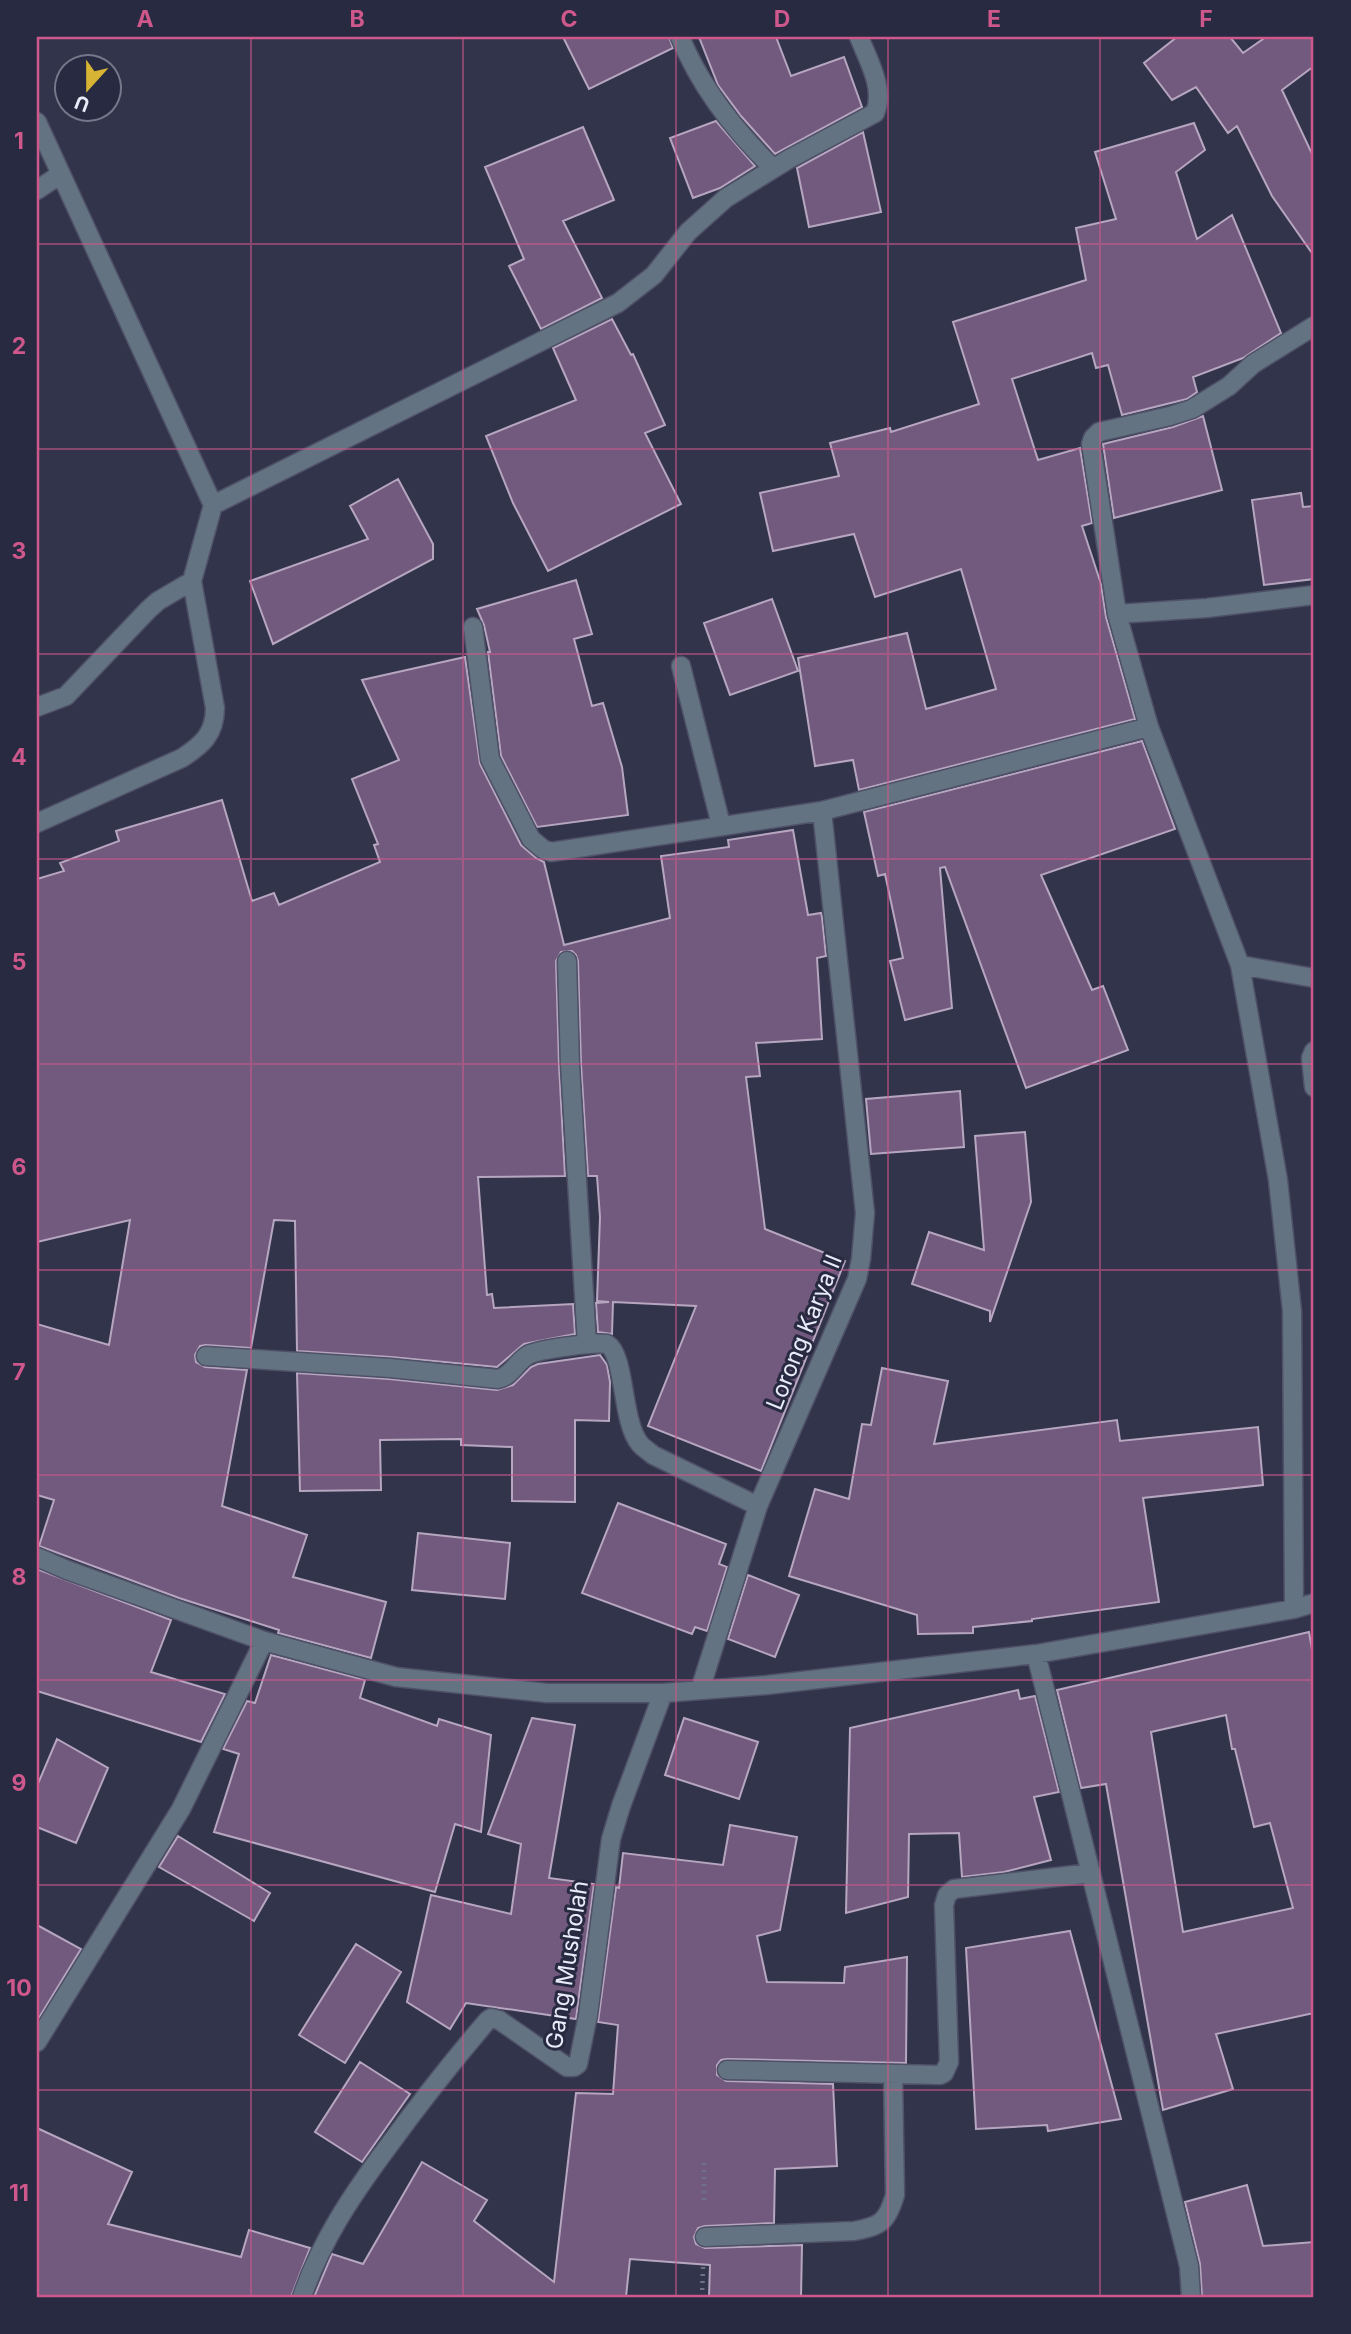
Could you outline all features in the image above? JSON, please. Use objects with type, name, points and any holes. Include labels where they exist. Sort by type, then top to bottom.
[{"type":"street","points":[[680,37],[714,101],[745,140],[773,168]]},
{"type":"street","points":[[213,505],[618,303],[654,275],[688,232],[726,198],[773,168],[875,113],[880,100],[879,90],[859,37]]},
{"type":"street","points":[[37,122],[213,505],[192,581],[215,708],[215,721],[210,733],[202,744],[182,758],[37,823]]},
{"type":"street","points":[[37,190],[61,174]]},
{"type":"street","points":[[1294,1609],[1291,1297],[1278,1180],[1240,965],[1149,727],[1117,614],[1091,444],[1098,432],[1192,409],[1229,386],[1253,364],[1314,326]]},
{"type":"street","points":[[37,707],[66,696],[148,610],[192,581]]},
{"type":"street","points":[[1117,614],[1207,608],[1314,595]]},
{"type":"street","points":[[474,627],[490,759],[531,839],[536,845],[551,852],[822,811],[1149,727]]},
{"type":"street","points":[[681,666],[721,825]]},
{"type":"street","name":"Lorong Karya II","points":[[700,1690],[758,1506],[857,1279],[864,1237],[865,1213],[822,811]]},
{"type":"street","points":[[567,961],[571,1079],[587,1344]]},
{"type":"street","points":[[1240,965],[1314,978]]},
{"type":"street","points":[[1314,1051],[1311,1059],[1314,1087]]},
{"type":"street","points":[[206,1356],[390,1368],[498,1379],[509,1374],[530,1354],[587,1344],[607,1344],[616,1354],[632,1429],[640,1444],[653,1455],[758,1506]]},
{"type":"street","points":[[37,1557],[264,1640],[396,1677],[547,1693],[663,1693],[766,1685],[1036,1654],[1294,1609],[1314,1603]]},
{"type":"street","points":[[37,2042],[187,1798],[264,1640]]},
{"type":"street","points":[[1036,1654],[1189,2266],[1191,2297]]},
{"type":"street","name":"Gang Musholah","points":[[302,2297],[319,2252],[354,2193],[429,2091],[487,2021],[491,2018],[499,2020],[567,2067],[574,2067],[578,2063],[588,2015],[611,1839],[663,1693]]},
{"type":"street","points":[[727,2070],[894,2075],[944,2073],[949,2062],[944,1905],[950,1892],[954,1889],[1091,1873]]},
{"type":"street","points":[[705,2237],[854,2231],[876,2227],[889,2215],[895,2196],[894,2075]]},
{"type":"building","points":[[563,37],[669,37],[673,48],[589,89]]},
{"type":"building","points":[[699,37],[776,37],[791,76],[844,57],[862,107],[775,154],[718,85]]},
{"type":"building","points":[[1177,37],[1230,37],[1243,53],[1266,37],[1314,37],[1314,66],[1282,90],[1314,158],[1314,256],[1272,196],[1237,126],[1228,133],[1196,87],[1172,100],[1144,63]]},
{"type":"building","points":[[716,121],[755,166],[720,188],[693,198],[670,138]]},
{"type":"building","points":[[1194,123],[1205,150],[1176,172],[1197,239],[1232,215],[1281,333],[1243,358],[1193,377],[1197,392],[1187,399],[1122,415],[1108,365],[1096,368],[1092,353],[1012,379],[1038,460],[1080,448],[1092,523],[1082,526],[1101,584],[1106,617],[1135,719],[859,790],[853,760],[815,766],[798,658],[907,633],[926,709],[996,689],[961,569],[875,597],[854,534],[773,551],[760,493],[839,476],[830,443],[890,428],[891,432],[979,404],[953,322],[1086,280],[1076,228],[1116,219],[1095,152]]},
{"type":"building","points":[[583,127],[614,200],[563,221],[602,298],[541,329],[509,266],[524,259],[485,167]]},
{"type":"building","points":[[863,132],[881,212],[809,227],[797,168]]},
{"type":"building","points":[[612,319],[631,355],[633,354],[665,425],[645,433],[681,504],[548,571],[513,503],[486,436],[576,400],[553,348]]},
{"type":"building","points":[[1203,416],[1222,490],[1114,518],[1103,444],[1173,427]]},
{"type":"building","points":[[398,479],[433,544],[433,559],[273,644],[250,581],[368,539],[350,506]]},
{"type":"building","points":[[1301,493],[1303,507],[1314,506],[1314,579],[1264,585],[1252,500]]},
{"type":"building","points":[[576,580],[592,634],[574,639],[592,706],[603,703],[622,767],[628,815],[537,827],[501,756],[490,652],[477,609]]},
{"type":"building","points":[[772,599],[798,671],[730,695],[704,623]]},
{"type":"building","points":[[465,657],[480,764],[521,845],[544,862],[564,945],[670,918],[661,856],[729,847],[728,840],[793,830],[808,915],[821,913],[822,917],[826,956],[817,958],[822,1039],[756,1043],[760,1076],[746,1077],[765,1229],[845,1261],[761,1471],[648,1426],[696,1306],[613,1302],[612,1334],[598,1332],[596,1303],[609,1302],[597,1301],[600,1217],[597,1176],[588,1176],[578,961],[572,951],[561,952],[556,961],[565,1176],[478,1177],[487,1295],[492,1294],[494,1308],[573,1304],[575,1334],[524,1344],[497,1367],[297,1351],[295,1221],[274,1220],[251,1348],[206,1345],[200,1346],[195,1355],[196,1362],[205,1367],[247,1370],[222,1506],[307,1535],[293,1577],[386,1602],[371,1658],[278,1633],[279,1630],[179,1598],[39,1546],[54,1500],[37,1495],[37,1324],[109,1345],[130,1220],[37,1242],[37,879],[64,871],[60,863],[119,841],[116,831],[222,800],[252,901],[274,893],[279,905],[380,862],[374,845],[378,844],[352,779],[399,760],[362,680]]},
{"type":"building","points":[[1142,741],[1175,829],[1041,875],[1092,990],[1103,986],[1128,1050],[1026,1088],[945,867],[940,868],[952,1008],[905,1020],[890,961],[903,958],[885,874],[878,876],[864,812]]},
{"type":"building","points":[[960,1091],[964,1147],[871,1154],[866,1099]]},
{"type":"building","points":[[1025,1132],[1031,1202],[990,1322],[990,1311],[912,1284],[929,1232],[984,1250],[975,1136]]},
{"type":"building","points":[[600,1355],[607,1365],[610,1382],[609,1421],[575,1420],[575,1502],[512,1501],[512,1447],[461,1445],[461,1439],[380,1440],[381,1490],[300,1491],[297,1373],[497,1390],[513,1385],[531,1367],[538,1364]]},
{"type":"building","points":[[882,1368],[948,1381],[934,1444],[1117,1420],[1120,1441],[1258,1427],[1263,1485],[1143,1498],[1159,1602],[973,1627],[973,1633],[918,1634],[917,1615],[789,1576],[815,1489],[849,1499],[862,1424],[871,1425]]},
{"type":"building","points":[[618,1503],[726,1544],[719,1564],[727,1567],[707,1631],[695,1627],[692,1634],[582,1593]]},
{"type":"building","points":[[418,1533],[510,1543],[505,1599],[412,1590]]},
{"type":"building","points":[[37,1569],[171,1620],[151,1672],[225,1694],[201,1742],[37,1691]]},
{"type":"building","points":[[748,1575],[799,1595],[775,1657],[728,1639]]},
{"type":"building","points":[[1309,1632],[1314,1662],[1314,2013],[1216,2034],[1233,2089],[1163,2110],[1106,1784],[1081,1788],[1057,1690]],"holes":[[[1226,1715],[1232,1749],[1235,1749],[1254,1827],[1270,1823],[1293,1908],[1183,1932],[1151,1732]]]},
{"type":"building","points":[[271,1655],[365,1680],[360,1698],[437,1726],[439,1719],[491,1735],[481,1832],[455,1824],[435,1892],[214,1832],[239,1754],[223,1749],[247,1701],[255,1703]]},
{"type":"building","points":[[1018,1690],[1020,1699],[1035,1696],[1059,1792],[1034,1797],[1051,1860],[1004,1872],[962,1877],[959,1833],[909,1834],[908,1897],[846,1913],[850,1728]]},
{"type":"building","points":[[532,1718],[575,1725],[549,1878],[594,1884],[576,2019],[466,2003],[450,2029],[407,2002],[431,1895],[511,1914],[521,1844],[488,1834]]},
{"type":"building","points":[[684,1718],[758,1742],[739,1799],[665,1775]]},
{"type":"building","points":[[57,1739],[108,1768],[76,1843],[37,1827],[37,1786]]},
{"type":"building","points":[[730,1825],[797,1837],[780,1930],[757,1936],[767,1982],[844,1983],[845,1967],[907,1957],[906,2063],[727,2059],[721,2060],[717,2065],[717,2075],[726,2081],[833,2084],[837,2166],[775,2169],[774,2223],[705,2226],[698,2228],[694,2237],[696,2244],[705,2248],[802,2245],[801,2297],[709,2297],[710,2265],[630,2259],[626,2297],[314,2297],[332,2254],[363,2264],[422,2162],[487,2200],[474,2221],[554,2282],[576,2093],[613,2094],[618,2025],[598,2022],[623,1853],[723,1865]]},
{"type":"building","points":[[178,1836],[270,1893],[254,1921],[159,1867]]},
{"type":"building","points":[[37,1925],[81,1949],[37,2021]]},
{"type":"building","points":[[1070,1931],[1121,2119],[1048,2131],[1047,2125],[976,2129],[966,1948]]},
{"type":"building","points":[[356,1944],[401,1972],[345,2063],[299,2035]]},
{"type":"building","points":[[360,2062],[410,2094],[362,2162],[315,2132]]},
{"type":"building","points":[[37,2128],[132,2172],[108,2224],[241,2257],[249,2230],[310,2248],[291,2297],[37,2297]]},
{"type":"building","points":[[1247,2185],[1263,2246],[1314,2242],[1314,2297],[1202,2297],[1200,2264],[1185,2202]]}]
